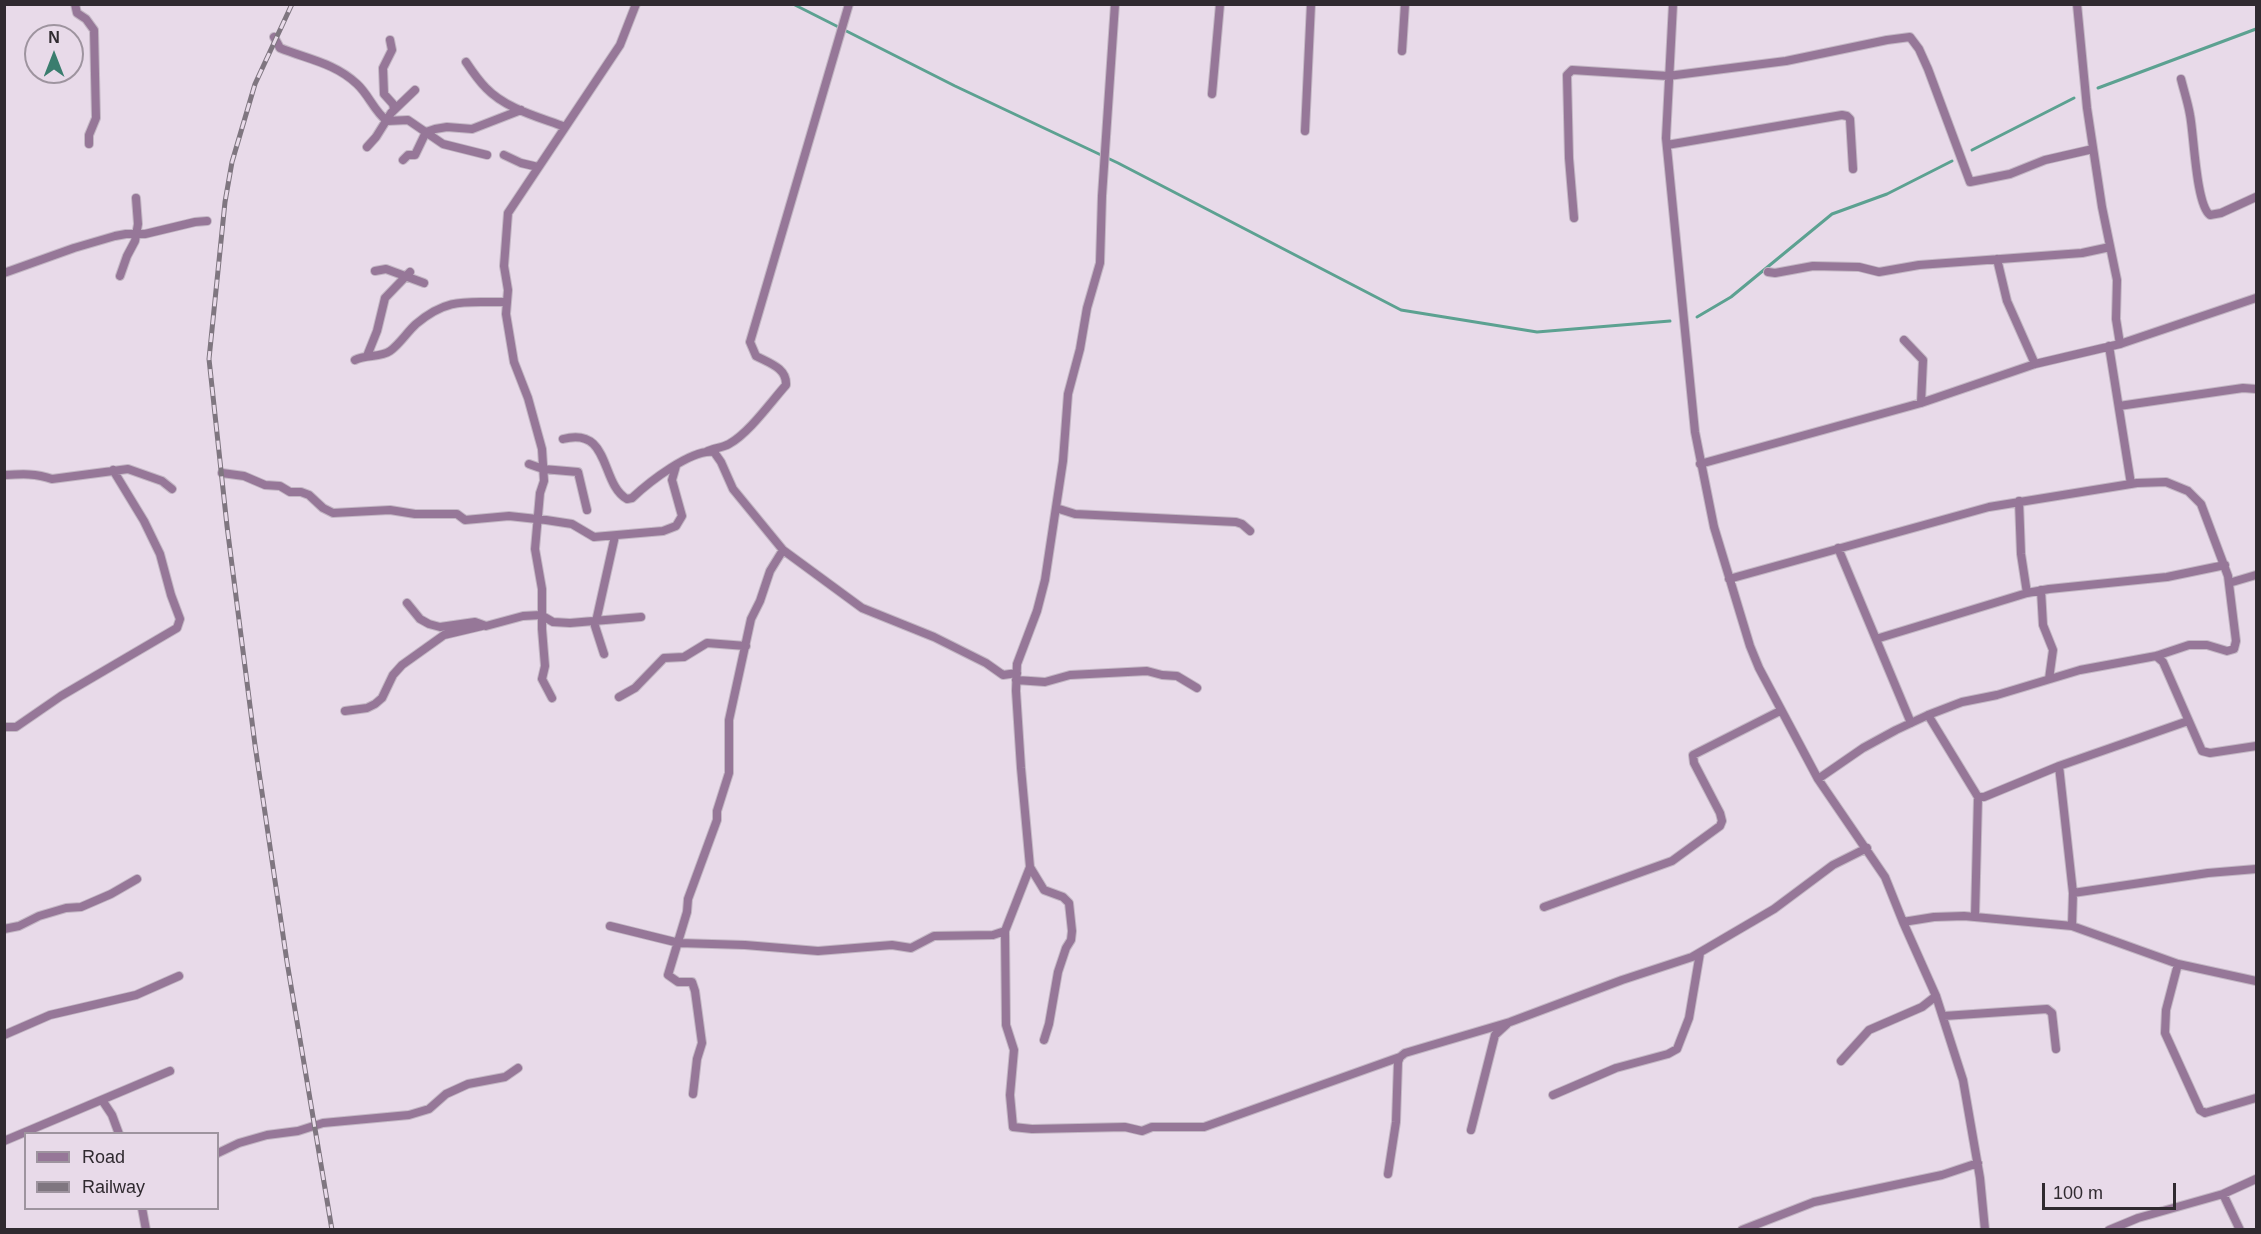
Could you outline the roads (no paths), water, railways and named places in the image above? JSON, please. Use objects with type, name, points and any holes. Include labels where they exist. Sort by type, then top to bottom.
[{"type":"street","points":[[75,4],[77,13],[86,19],[94,30],[96,118],[89,135],[89,144]]},
{"type":"street","points":[[552,698],[542,679],[545,666],[541,615],[542,589],[535,549],[540,493],[544,481],[542,450],[532,411],[514,362],[506,314],[508,290],[504,266],[508,213],[620,45],[636,4]]},
{"type":"street","points":[[563,439],[573,436],[581,438],[598,448],[620,494],[627,499],[632,498],[676,466],[713,448],[727,446],[786,385],[787,378],[783,370],[756,356],[750,342],[849,4]]},
{"type":"street","points":[[1044,1040],[1058,972],[1072,936],[1070,907],[1063,897],[1044,890],[1030,867],[1023,812],[1017,664],[1044,589],[1063,461],[1068,393],[1080,349],[1087,308],[1100,263],[1115,4]]},
{"type":"street","points":[[1212,94],[1220,4]]},
{"type":"street","points":[[1305,131],[1311,4]]},
{"type":"street","points":[[1402,51],[1405,4]]},
{"type":"street","points":[[1673,4],[1668,76],[1667,145],[1695,432],[1714,527],[1750,646],[1780,711],[1818,779],[1885,877],[1944,1016],[1963,1080],[1978,1163],[1985,1230]]},
{"type":"street","points":[[2077,4],[2087,108],[2117,280],[2116,319],[2120,344]]},
{"type":"street","points":[[274,37],[280,48],[312,58],[346,74],[370,97],[380,116],[387,121],[408,120],[454,148],[487,155]]},
{"type":"street","points":[[1574,218],[1569,158],[1568,72],[1575,69],[1668,76],[1786,61],[1911,37],[1928,69],[1970,182],[2010,174],[2045,160],[2093,149]]},
{"type":"street","points":[[390,40],[392,50],[383,68],[384,94],[393,104],[394,109]]},
{"type":"street","points":[[466,62],[485,88],[498,98],[520,110],[565,128]]},
{"type":"street","points":[[2181,79],[2190,114],[2200,197],[2204,211],[2210,214],[2221,213],[2256,197]]},
{"type":"street","points":[[367,147],[394,109],[415,90]]},
{"type":"street","points":[[426,132],[447,128],[472,129],[520,110]]},
{"type":"street","points":[[1667,145],[1842,115],[1850,119],[1853,169]]},
{"type":"street","points":[[403,160],[408,155],[415,155],[426,132]]},
{"type":"street","points":[[504,155],[521,163],[538,167]]},
{"type":"street","points":[[120,276],[124,262],[135,241],[138,224],[136,198]]},
{"type":"street","points":[[4,273],[115,236],[145,234],[207,221]]},
{"type":"street","points":[[1768,272],[1775,273],[1813,266],[1859,267],[1879,272],[1919,265],[2082,253],[2110,247]]},
{"type":"street","points":[[1997,259],[2007,301],[2035,364]]},
{"type":"street","points":[[375,270],[386,269],[407,274],[424,283]]},
{"type":"street","points":[[367,356],[386,298],[407,274]]},
{"type":"street","points":[[1701,464],[1921,403],[2035,364],[2120,344],[2256,298]]},
{"type":"street","points":[[355,360],[390,351],[424,317],[454,302],[507,302]]},
{"type":"street","points":[[1904,340],[1923,360],[1921,403]]},
{"type":"street","points":[[2109,346],[2131,484]]},
{"type":"street","points":[[2119,406],[2243,388],[2256,389]]},
{"type":"street","points":[[706,452],[714,452],[733,489],[783,549],[862,608],[934,637],[986,663],[1003,675],[1045,682],[1070,675],[1147,671],[1177,676],[1197,688]]},
{"type":"street","points":[[529,464],[543,469],[578,472],[587,510]]},
{"type":"street","points":[[222,473],[244,476],[265,484],[280,486],[290,492],[301,492],[309,495],[323,508],[333,513],[390,510],[415,514],[457,514],[465,520],[499,516],[572,524],[594,537],[663,531],[676,526],[682,516],[672,480],[676,466]]},
{"type":"street","points":[[4,475],[25,473],[52,479],[128,469],[162,482],[172,489]]},
{"type":"street","points":[[4,727],[16,727],[61,696],[177,628],[180,619],[160,554],[144,521],[113,470]]},
{"type":"street","points":[[1730,579],[1989,507],[2019,501],[2131,484],[2166,483],[2193,494],[2201,504],[2225,565],[2236,633],[2234,649],[2227,651],[2207,645],[2189,645],[2156,656],[2093,667],[1997,695],[1962,702],[1928,714],[1863,748],[1818,779]]},
{"type":"street","points":[[2019,501],[2021,554],[2027,593]]},
{"type":"street","points":[[1056,508],[1075,514],[1236,522],[1250,531]]},
{"type":"street","points":[[604,654],[595,626],[615,536]]},
{"type":"street","points":[[1839,548],[1911,723]]},
{"type":"street","points":[[693,1094],[697,1059],[702,1043],[695,991],[692,982],[678,982],[668,975],[679,943],[688,899],[717,820],[717,811],[729,773],[729,720],[751,619],[770,571],[783,549]]},
{"type":"street","points":[[1875,639],[2041,590],[2168,577],[2225,565]]},
{"type":"street","points":[[2229,583],[2256,575]]},
{"type":"street","points":[[2041,590],[2043,625],[2053,650],[2049,679]]},
{"type":"street","points":[[407,603],[420,619],[429,624],[440,627],[475,622],[486,626]]},
{"type":"street","points":[[345,711],[367,708],[375,704],[382,698],[393,675],[402,665],[444,635],[523,616],[541,615],[553,622],[641,617]]},
{"type":"street","points":[[619,697],[635,688],[664,658],[684,657],[707,643],[746,646]]},
{"type":"street","points":[[2156,656],[2163,662],[2199,747],[2204,752],[2256,746]]},
{"type":"street","points":[[1544,907],[1672,861],[1720,826],[1722,821],[1720,813],[1694,762],[1694,755],[1780,711]]},
{"type":"street","points":[[1928,714],[1978,797],[1975,917]]},
{"type":"street","points":[[1978,797],[1994,794],[2059,766],[2188,721]]},
{"type":"street","points":[[2059,766],[2073,893],[2072,926]]},
{"type":"street","points":[[1030,867],[1005,931],[1006,1025],[1014,1050],[1010,1095],[1013,1127],[1032,1129],[1125,1127],[1142,1131],[1152,1127],[1204,1127],[1400,1057],[1405,1053],[1510,1022],[1700,953],[1774,909],[1833,865],[1867,848]]},
{"type":"street","points":[[2073,893],[2208,873],[2256,869]]},
{"type":"street","points":[[4,929],[19,926],[39,916],[66,908],[81,908],[137,879]]},
{"type":"street","points":[[1903,922],[1934,917],[1975,917],[2072,926],[2178,964],[2256,981]]},
{"type":"street","points":[[610,926],[679,943],[818,951],[892,945],[911,948],[934,936],[993,935],[1005,931]]},
{"type":"street","points":[[1553,1095],[1616,1068],[1668,1054],[1677,1049],[1689,1017],[1700,953]]},
{"type":"street","points":[[2178,964],[2166,1010],[2165,1033],[2200,1110],[2205,1113],[2256,1098]]},
{"type":"street","points":[[4,1035],[16,1032],[50,1016],[136,995],[179,976]]},
{"type":"street","points":[[1841,1060],[1869,1030],[1922,1007],[1936,996]]},
{"type":"street","points":[[1944,1016],[2048,1009],[2052,1012],[2055,1049]]},
{"type":"street","points":[[1471,1130],[1495,1035],[1510,1022]]},
{"type":"street","points":[[1388,1174],[1396,1122],[1400,1057]]},
{"type":"street","points":[[219,1153],[239,1143],[267,1135],[298,1131],[322,1123],[409,1115],[429,1109],[446,1094],[468,1084],[505,1077],[518,1068]]},
{"type":"street","points":[[26,1132],[170,1071]]},
{"type":"street","points":[[102,1100],[112,1115],[118,1132]]},
{"type":"street","points":[[4,1141],[24,1133]]},
{"type":"street","points":[[1742,1230],[1814,1202],[1942,1175],[1978,1163]]},
{"type":"street","points":[[2109,1230],[2138,1218],[2223,1194],[2256,1179]]},
{"type":"street","points":[[2223,1194],[2240,1230]]},
{"type":"street","points":[[142,1210],[146,1230]]},
{"type":"waterway","points":[[793,4],[955,86],[1118,163],[1401,310],[1537,332],[1670,321]]},
{"type":"waterway","points":[[2098,88],[2256,29]]},
{"type":"waterway","points":[[1972,150],[2074,98]]},
{"type":"waterway","points":[[1697,317],[1731,297],[1832,214],[1887,194],[1952,161]]},
{"type":"railway","points":[[292,4],[255,84],[232,162],[225,202],[209,359],[227,526],[255,745],[287,962],[332,1230]]}]
